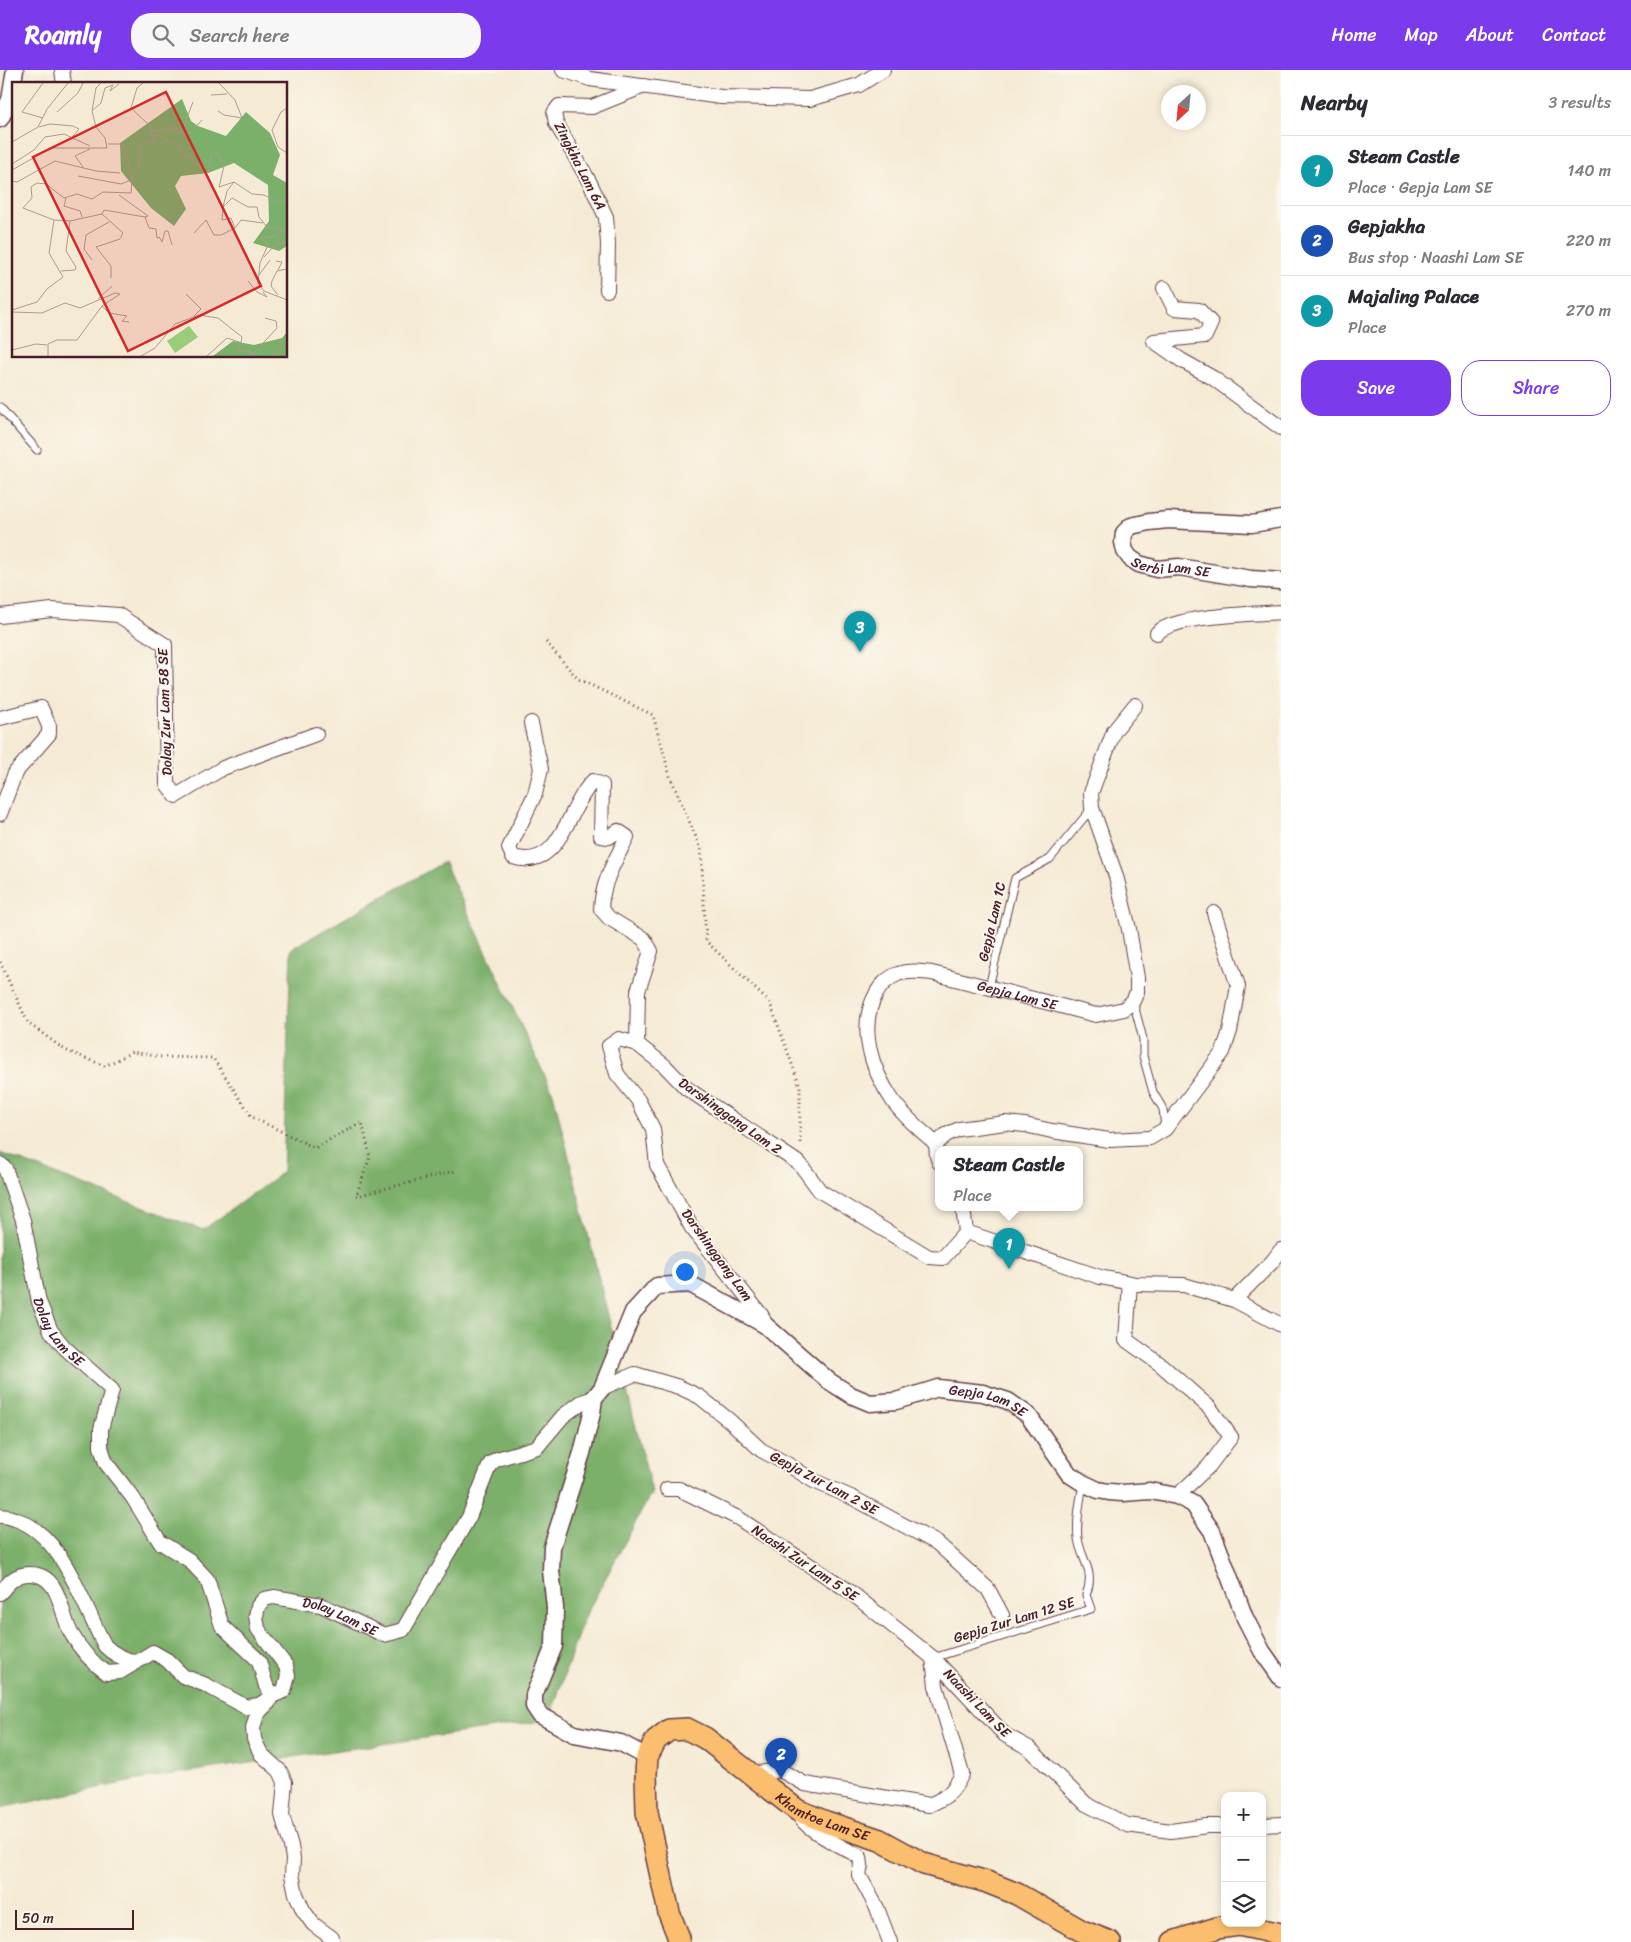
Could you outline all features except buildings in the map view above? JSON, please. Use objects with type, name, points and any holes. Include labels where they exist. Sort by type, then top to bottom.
[{"type":"main road","name":"Khamtoe Lam SE","points":[[647,1757],[656,1740],[670,1730],[687,1730],[705,1738],[797,1810],[880,1840],[924,1864],[987,1882],[1017,1894],[1082,1931],[1110,1942]]},
{"type":"main road","points":[[647,1757],[647,1812],[669,1913],[679,1938],[678,1942]]},
{"type":"main road","points":[[1174,1942],[1217,1928],[1239,1925],[1281,1934]]},
{"type":"street","points":[[563,70],[590,79],[647,85],[721,97],[810,99],[858,85],[883,70]]},
{"type":"street","points":[[0,119],[10,100],[12,85]]},
{"type":"street","name":"Zingkha Lam 6A","points":[[607,290],[608,244],[606,217],[590,183],[556,123],[554,113],[559,106],[592,107],[647,85]]},
{"type":"street","points":[[1164,288],[1174,308],[1198,310],[1211,323],[1205,336],[1154,341],[1181,360],[1213,378],[1281,428]]},
{"type":"street","name":"Serbi Lam SE","points":[[1281,518],[1252,524],[1168,520],[1149,522],[1131,526],[1124,533],[1123,542],[1125,551],[1138,564],[1157,568],[1179,567],[1251,579],[1281,581]]},
{"type":"street","name":"Dolay Zur Lam 58 SE","points":[[0,616],[52,610],[118,615],[165,645],[167,784],[176,796],[223,768],[316,734]]},
{"type":"street","points":[[1157,633],[1163,627],[1188,620],[1281,612]]},
{"type":"street","points":[[1133,1001],[1137,992],[1137,978],[1129,929],[1116,876],[1092,808],[1091,793],[1114,731],[1135,705]]},
{"type":"street","points":[[0,718],[41,708],[49,726],[49,734],[15,773],[0,814]]},
{"type":"street","points":[[531,723],[541,769],[534,794],[510,848],[513,857],[524,860],[539,858],[554,847],[583,791],[593,781],[602,785],[601,836],[608,837],[618,831],[627,837],[609,873],[602,894],[601,909],[609,918],[644,939],[650,951],[638,991],[637,1044]]},
{"type":"street","points":[[936,1144],[946,1135],[959,1129],[1005,1123],[1109,1140],[1150,1138],[1165,1129],[1223,1052],[1230,1031],[1238,986],[1214,913]]},
{"type":"street","name":"Gepja Lam SE","points":[[936,1144],[894,1103],[882,1084],[872,1062],[867,1042],[867,1019],[870,1005],[878,990],[897,974],[911,972],[932,973],[1096,1015],[1124,1009],[1133,1001]]},
{"type":"street","name":"Darshinggang Lam","points":[[637,1044],[619,1039],[609,1046],[617,1074],[638,1100],[653,1129],[657,1165],[692,1228],[762,1316],[765,1325]]},
{"type":"street","name":"Darshinggang Lam 2","points":[[637,1044],[665,1066],[686,1088],[800,1164],[820,1191],[929,1257],[943,1258],[966,1232]]},
{"type":"street","name":"Dolay Lam SE","points":[[0,1164],[5,1168],[24,1220],[39,1302],[51,1331],[64,1347],[112,1390],[101,1429],[101,1447],[106,1463],[133,1498],[160,1542],[188,1560],[207,1579],[222,1626],[259,1661],[266,1686],[274,1695],[284,1691],[288,1676],[286,1666],[258,1628],[256,1616],[258,1606],[264,1599],[274,1597],[321,1605],[384,1635],[403,1630],[469,1517],[490,1464],[497,1458],[537,1446],[563,1416],[598,1393]]},
{"type":"street","points":[[962,1211],[966,1232],[1100,1278],[1146,1285],[1168,1283],[1184,1285],[1234,1300],[1281,1325]]},
{"type":"street","points":[[1234,1300],[1281,1250]]},
{"type":"street","points":[[1130,1283],[1126,1340],[1160,1364],[1210,1408],[1231,1437],[1209,1466],[1177,1496]]},
{"type":"street","name":"Gepja Lam SE","points":[[598,1393],[634,1312],[657,1286],[690,1284],[765,1325],[830,1381],[850,1395],[870,1403],[896,1401],[938,1388],[983,1393],[1008,1401],[1028,1415],[1069,1474],[1083,1483],[1098,1490],[1123,1493],[1150,1491],[1177,1496],[1193,1504],[1212,1531],[1245,1618],[1262,1652],[1281,1678]]},
{"type":"street","name":"Gepja Zur Lam 2 SE","points":[[598,1393],[635,1374],[680,1387],[700,1397],[730,1421],[761,1450],[814,1481],[853,1498],[936,1543],[988,1589],[1002,1615]]},
{"type":"street","points":[[598,1393],[582,1453],[552,1548],[551,1570],[555,1608],[554,1646],[534,1694],[534,1706],[540,1715],[574,1734],[622,1743],[647,1757]]},
{"type":"street","name":"Naashi Zur Lam 5 SE","points":[[667,1489],[679,1488],[738,1518],[849,1591],[934,1658]]},
{"type":"street","points":[[0,1516],[18,1520],[34,1527],[50,1544],[65,1565],[105,1646],[113,1654],[125,1660],[136,1662]]},
{"type":"street","points":[[0,1593],[10,1581],[21,1574],[33,1574],[43,1577],[56,1592],[71,1633],[91,1661],[106,1673],[120,1672],[153,1652],[167,1660],[183,1676],[246,1707],[259,1705],[274,1695]]},
{"type":"street","name":"Naashi Lam SE","points":[[751,1774],[780,1770],[805,1784],[929,1805],[944,1799],[954,1789],[962,1774],[936,1686],[934,1658]]},
{"type":"street","name":"Naashi Lam SE","points":[[934,1658],[1005,1735],[1029,1748],[1086,1804],[1127,1825],[1171,1831],[1221,1826]]},
{"type":"street","points":[[274,1695],[257,1714],[253,1728],[254,1739],[261,1754],[280,1771],[285,1782],[282,1815],[293,1859],[292,1875],[296,1894],[303,1910],[313,1924],[332,1938],[333,1942]]},
{"type":"street","points":[[797,1810],[798,1817],[810,1829],[860,1857],[861,1865],[858,1875],[878,1908],[890,1942]]},
{"type":"street","points":[[1266,1825],[1281,1824]]},
{"type":"lane","points":[[0,407],[37,450]]},
{"type":"lane","name":"Gepja Lam 1C","points":[[990,987],[1015,878],[1050,859],[1092,808]]},
{"type":"lane","points":[[1133,1001],[1143,1038],[1143,1056],[1153,1092],[1162,1108],[1165,1129]]},
{"type":"lane","name":"Gepja Zur Lam 12 SE","points":[[934,1658],[1091,1610],[1086,1595],[1090,1584],[1089,1569],[1078,1539],[1079,1504],[1083,1483]]},
{"type":"path","points":[[546,642],[578,680],[653,715],[670,776],[701,850],[706,941],[770,1003],[800,1086],[800,1164]]},
{"type":"path","points":[[0,962],[28,1023],[65,1050],[105,1066],[132,1052],[162,1057],[213,1058],[252,1117],[314,1148],[362,1122],[370,1157],[356,1196],[455,1171]]},
{"type":"green space","points":[[444,862],[553,1093],[652,1492],[583,1620],[549,1720],[153,1777],[0,1808],[0,1153],[203,1230],[283,1172],[291,949]]},
{"type":"place","name":"Majaling Palace","points":[[860,652]]},
{"type":"place","name":"Steam Castle","points":[[1009,1269]]},
{"type":"place","name":"Gepjakha","points":[[781,1779]]}]
